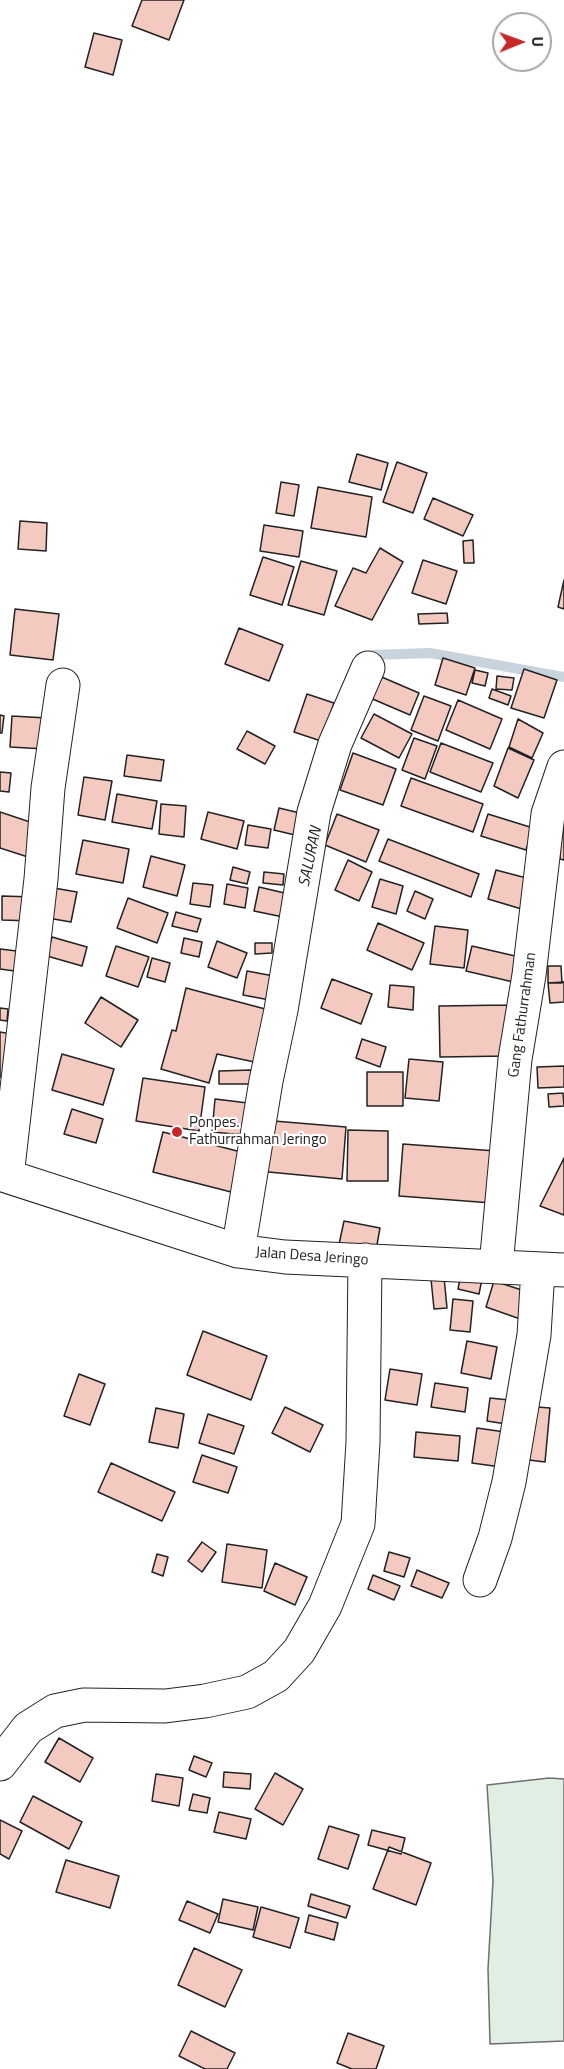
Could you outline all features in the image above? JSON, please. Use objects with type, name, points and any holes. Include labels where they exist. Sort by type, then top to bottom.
[{"type":"street","points":[[238,1251],[314,812],[335,744],[368,668]]},
{"type":"street","points":[[3,1175],[41,879],[48,788],[63,685]]},
{"type":"street","name":"Gang Fathurrahman","points":[[496,1266],[515,1059],[529,975],[548,814],[564,767]]},
{"type":"street","name":"Jalan Desa Jeringo","points":[[3,1175],[238,1251],[285,1257],[551,1269]]},
{"type":"street","points":[[0,1764],[28,1728],[55,1711],[84,1705],[165,1706],[205,1701],[247,1692],[276,1676],[299,1651],[325,1606],[358,1524],[363,1442],[365,1260]]},
{"type":"street","points":[[480,1580],[495,1538],[509,1482],[534,1335],[551,1269]]},
{"type":"green space","points":[[549,1778],[564,1779],[564,2041],[490,2044],[488,1969],[493,1881],[487,1785]]},
{"type":"building","points":[[142,0],[184,0],[169,40],[132,26]]},
{"type":"building","points":[[94,33],[122,40],[113,75],[85,67]]},
{"type":"building","points":[[357,454],[388,463],[381,490],[349,482]]},
{"type":"building","points":[[397,462],[427,473],[413,513],[383,502]]},
{"type":"building","points":[[281,482],[299,485],[294,516],[276,513]]},
{"type":"building","points":[[318,487],[372,497],[366,537],[311,528]]},
{"type":"building","points":[[433,498],[473,515],[463,536],[424,519]]},
{"type":"building","points":[[20,521],[47,523],[46,551],[18,549]]},
{"type":"building","points":[[264,525],[303,531],[299,557],[260,551]]},
{"type":"building","points":[[473,540],[474,563],[464,563],[463,541]]},
{"type":"building","points":[[380,548],[403,562],[372,620],[335,606],[353,568],[366,573]]},
{"type":"building","points":[[263,557],[294,567],[282,605],[250,595]]},
{"type":"building","points":[[423,560],[457,571],[446,604],[412,593]]},
{"type":"building","points":[[301,561],[337,571],[324,615],[288,605]]},
{"type":"building","points":[[564,580],[564,609],[558,607]]},
{"type":"building","points":[[15,609],[59,614],[53,660],[10,655]]},
{"type":"building","points":[[447,613],[448,623],[419,624],[418,614]]},
{"type":"building","points":[[239,628],[283,645],[269,681],[225,664]]},
{"type":"building","points":[[443,658],[475,668],[466,695],[435,685]]},
{"type":"building","points":[[524,669],[557,680],[544,718],[511,708]]},
{"type":"building","points":[[475,670],[488,673],[485,686],[472,683]]},
{"type":"building","points":[[377,675],[419,693],[410,715],[368,697]]},
{"type":"building","points":[[497,676],[514,678],[512,690],[496,689]]},
{"type":"building","points":[[492,689],[511,696],[508,705],[489,698]]},
{"type":"building","points":[[307,694],[334,703],[321,741],[294,732]]},
{"type":"building","points":[[424,696],[451,706],[438,741],[411,730]]},
{"type":"building","points":[[458,700],[502,719],[490,749],[446,730]]},
{"type":"building","points":[[374,714],[412,734],[399,758],[361,738]]},
{"type":"building","points":[[0,715],[4,716],[2,733],[0,733]]},
{"type":"building","points":[[12,716],[47,718],[45,749],[10,747]]},
{"type":"building","points":[[518,719],[543,733],[532,758],[509,747]]},
{"type":"building","points":[[247,731],[275,746],[265,764],[237,749]]},
{"type":"building","points":[[414,738],[437,746],[425,779],[402,770]]},
{"type":"building","points":[[441,743],[493,763],[481,792],[430,772]]},
{"type":"building","points":[[508,748],[534,760],[518,798],[494,786]]},
{"type":"building","points":[[353,753],[396,769],[383,805],[340,790]]},
{"type":"building","points":[[127,755],[164,760],[161,781],[124,776]]},
{"type":"building","points":[[0,772],[11,773],[9,792],[0,791]]},
{"type":"building","points":[[84,777],[112,781],[105,820],[78,815]]},
{"type":"building","points":[[411,778],[483,804],[473,832],[401,806]]},
{"type":"building","points":[[117,794],[157,801],[152,829],[112,822]]},
{"type":"building","points":[[161,804],[186,806],[184,837],[159,834]]},
{"type":"building","points":[[279,808],[304,814],[299,836],[274,830]]},
{"type":"building","points":[[0,812],[42,826],[31,858],[0,848]]},
{"type":"building","points":[[208,812],[244,821],[237,849],[201,839]]},
{"type":"building","points":[[337,814],[379,830],[366,862],[325,845]]},
{"type":"building","points":[[488,814],[533,828],[526,850],[481,836]]},
{"type":"building","points":[[562,819],[564,819],[564,860],[560,859]]},
{"type":"building","points":[[248,825],[271,829],[268,848],[245,845]]},
{"type":"building","points":[[388,839],[479,874],[471,897],[379,861]]},
{"type":"building","points":[[83,840],[129,849],[123,883],[76,874]]},
{"type":"building","points":[[151,856],[185,865],[177,896],[143,887]]},
{"type":"building","points":[[348,860],[372,872],[359,901],[335,890]]},
{"type":"building","points":[[233,867],[250,872],[247,884],[230,880]]},
{"type":"building","points":[[496,870],[534,880],[525,910],[488,899]]},
{"type":"building","points":[[264,872],[284,874],[283,885],[263,883]]},
{"type":"building","points":[[380,879],[403,886],[396,914],[372,907]]},
{"type":"building","points":[[193,883],[213,885],[210,907],[190,904]]},
{"type":"building","points":[[227,884],[248,888],[245,908],[224,904]]},
{"type":"building","points":[[48,887],[77,892],[71,922],[42,917]]},
{"type":"building","points":[[259,887],[293,895],[288,918],[254,911]]},
{"type":"building","points":[[415,891],[433,899],[425,919],[407,911]]},
{"type":"building","points":[[2,896],[34,897],[33,921],[2,920]]},
{"type":"building","points":[[128,898],[168,913],[157,943],[117,928]]},
{"type":"building","points":[[176,912],[201,919],[197,932],[172,926]]},
{"type":"building","points":[[378,923],[424,943],[412,970],[367,950]]},
{"type":"building","points":[[435,926],[468,930],[464,968],[430,964]]},
{"type":"building","points":[[52,937],[87,947],[82,966],[47,956]]},
{"type":"building","points":[[184,938],[202,942],[199,957],[181,953]]},
{"type":"building","points":[[217,941],[247,953],[237,978],[208,967]]},
{"type":"building","points":[[255,943],[272,943],[272,953],[255,954]]},
{"type":"building","points":[[116,946],[149,957],[138,987],[106,976]]},
{"type":"building","points":[[472,946],[528,959],[522,984],[466,971]]},
{"type":"building","points":[[0,949],[25,952],[22,972],[0,969]]},
{"type":"building","points":[[152,958],[170,963],[165,982],[147,977]]},
{"type":"building","points":[[548,966],[561,966],[562,983],[548,983]]},
{"type":"building","points":[[247,971],[279,977],[275,1001],[243,995]]},
{"type":"building","points":[[332,979],[372,994],[361,1024],[321,1008]]},
{"type":"building","points":[[564,982],[564,1002],[550,1003],[548,983]]},
{"type":"building","points":[[390,985],[414,987],[413,1010],[388,1007]]},
{"type":"building","points":[[186,988],[269,1010],[259,1063],[217,1054],[209,1083],[161,1069],[172,1030],[176,1031]]},
{"type":"building","points":[[101,997],[138,1020],[121,1047],[85,1023]]},
{"type":"building","points":[[508,1005],[509,1056],[440,1057],[439,1006]]},
{"type":"building","points":[[0,1008],[8,1009],[7,1021],[0,1020]]},
{"type":"building","points":[[0,1032],[11,1034],[2,1077],[0,1077]]},
{"type":"building","points":[[362,1039],[386,1047],[380,1067],[356,1058]]},
{"type":"building","points":[[62,1054],[114,1069],[103,1105],[52,1090]]},
{"type":"building","points":[[409,1059],[443,1062],[439,1101],[405,1098]]},
{"type":"building","points":[[564,1066],[564,1087],[538,1088],[537,1067]]},
{"type":"building","points":[[252,1070],[252,1084],[219,1084],[219,1071]]},
{"type":"building","points":[[367,1072],[403,1072],[403,1106],[367,1106]]},
{"type":"building","points":[[143,1078],[205,1087],[199,1131],[136,1121]]},
{"type":"building","points":[[563,1093],[564,1106],[549,1107],[548,1094]]},
{"type":"building","points":[[215,1099],[248,1103],[245,1135],[212,1132]]},
{"type":"building","points":[[72,1109],[103,1119],[96,1143],[64,1134]]},
{"type":"building","points":[[262,1120],[346,1127],[342,1179],[258,1171]]},
{"type":"building","points":[[348,1130],[388,1131],[388,1181],[347,1181]]},
{"type":"building","points":[[163,1132],[245,1153],[235,1193],[153,1172]]},
{"type":"building","points":[[403,1144],[496,1151],[492,1203],[399,1196]]},
{"type":"building","points":[[564,1158],[564,1215],[540,1206]]},
{"type":"building","points":[[344,1221],[380,1228],[375,1256],[338,1249]]},
{"type":"building","points":[[461,1274],[482,1279],[479,1294],[458,1289]]},
{"type":"building","points":[[444,1277],[447,1308],[434,1309],[431,1279]]},
{"type":"building","points":[[494,1281],[534,1294],[526,1321],[486,1307]]},
{"type":"building","points":[[453,1299],[473,1301],[470,1332],[450,1330]]},
{"type":"building","points":[[203,1331],[267,1356],[251,1400],[187,1375]]},
{"type":"building","points":[[467,1341],[497,1347],[491,1379],[461,1373]]},
{"type":"building","points":[[390,1369],[422,1374],[417,1405],[385,1400]]},
{"type":"building","points":[[79,1374],[105,1384],[90,1425],[64,1416]]},
{"type":"building","points":[[435,1383],[468,1388],[465,1412],[431,1407]]},
{"type":"building","points":[[490,1398],[509,1400],[506,1424],[487,1421]]},
{"type":"building","points":[[525,1406],[550,1408],[545,1462],[521,1459]]},
{"type":"building","points":[[285,1407],[323,1425],[310,1452],[272,1433]]},
{"type":"building","points":[[156,1408],[184,1414],[178,1448],[149,1442]]},
{"type":"building","points":[[208,1414],[244,1426],[234,1454],[199,1443]]},
{"type":"building","points":[[477,1428],[505,1432],[501,1467],[472,1463]]},
{"type":"building","points":[[416,1432],[460,1436],[458,1461],[414,1457]]},
{"type":"building","points":[[202,1455],[237,1467],[228,1493],[193,1482]]},
{"type":"building","points":[[111,1463],[175,1492],[162,1521],[98,1492]]},
{"type":"building","points":[[202,1542],[216,1552],[202,1572],[188,1561]]},
{"type":"building","points":[[227,1544],[267,1550],[262,1588],[222,1582]]},
{"type":"building","points":[[389,1552],[410,1558],[404,1577],[384,1571]]},
{"type":"building","points":[[157,1554],[168,1557],[163,1576],[152,1572]]},
{"type":"building","points":[[275,1563],[307,1577],[295,1605],[264,1591]]},
{"type":"building","points":[[417,1570],[449,1583],[442,1598],[411,1586]]},
{"type":"building","points":[[373,1575],[400,1586],[394,1600],[368,1589]]},
{"type":"building","points":[[59,1738],[93,1758],[80,1782],[45,1762]]},
{"type":"building","points":[[194,1756],[212,1763],[206,1777],[189,1770]]},
{"type":"building","points":[[224,1772],[251,1774],[250,1789],[223,1787]]},
{"type":"building","points":[[275,1773],[303,1789],[283,1825],[255,1809]]},
{"type":"building","points":[[156,1774],[183,1778],[179,1806],[152,1801]]},
{"type":"building","points":[[193,1794],[210,1798],[207,1813],[189,1810]]},
{"type":"building","points":[[33,1796],[82,1822],[69,1849],[20,1822]]},
{"type":"building","points":[[219,1812],[251,1819],[246,1839],[214,1832]]},
{"type":"building","points":[[0,1820],[22,1831],[9,1859],[0,1854]]},
{"type":"building","points":[[329,1826],[359,1835],[348,1869],[318,1859]]},
{"type":"building","points":[[372,1830],[405,1838],[401,1854],[368,1845]]},
{"type":"building","points":[[389,1847],[431,1863],[416,1905],[373,1889]]},
{"type":"building","points":[[66,1860],[119,1876],[110,1908],[56,1892]]},
{"type":"building","points":[[311,1894],[350,1906],[346,1918],[308,1906]]},
{"type":"building","points":[[223,1899],[258,1907],[253,1930],[218,1922]]},
{"type":"building","points":[[187,1901],[218,1914],[210,1933],[179,1920]]},
{"type":"building","points":[[261,1907],[299,1918],[290,1948],[253,1937]]},
{"type":"building","points":[[309,1915],[338,1923],[334,1940],[305,1932]]},
{"type":"building","points":[[194,1948],[242,1970],[225,2007],[178,1985]]},
{"type":"building","points":[[191,2031],[235,2053],[227,2069],[205,2069],[179,2056]]},
{"type":"building","points":[[348,2033],[384,2046],[376,2069],[352,2069],[337,2063]]},
{"type":"waterway","name":"SALURAN","points":[[368,661],[371,655],[430,653],[564,677]]},
{"type":"place","name":"Ponpes. Fathurrahman Jeringo","points":[[177,1132]]}]
